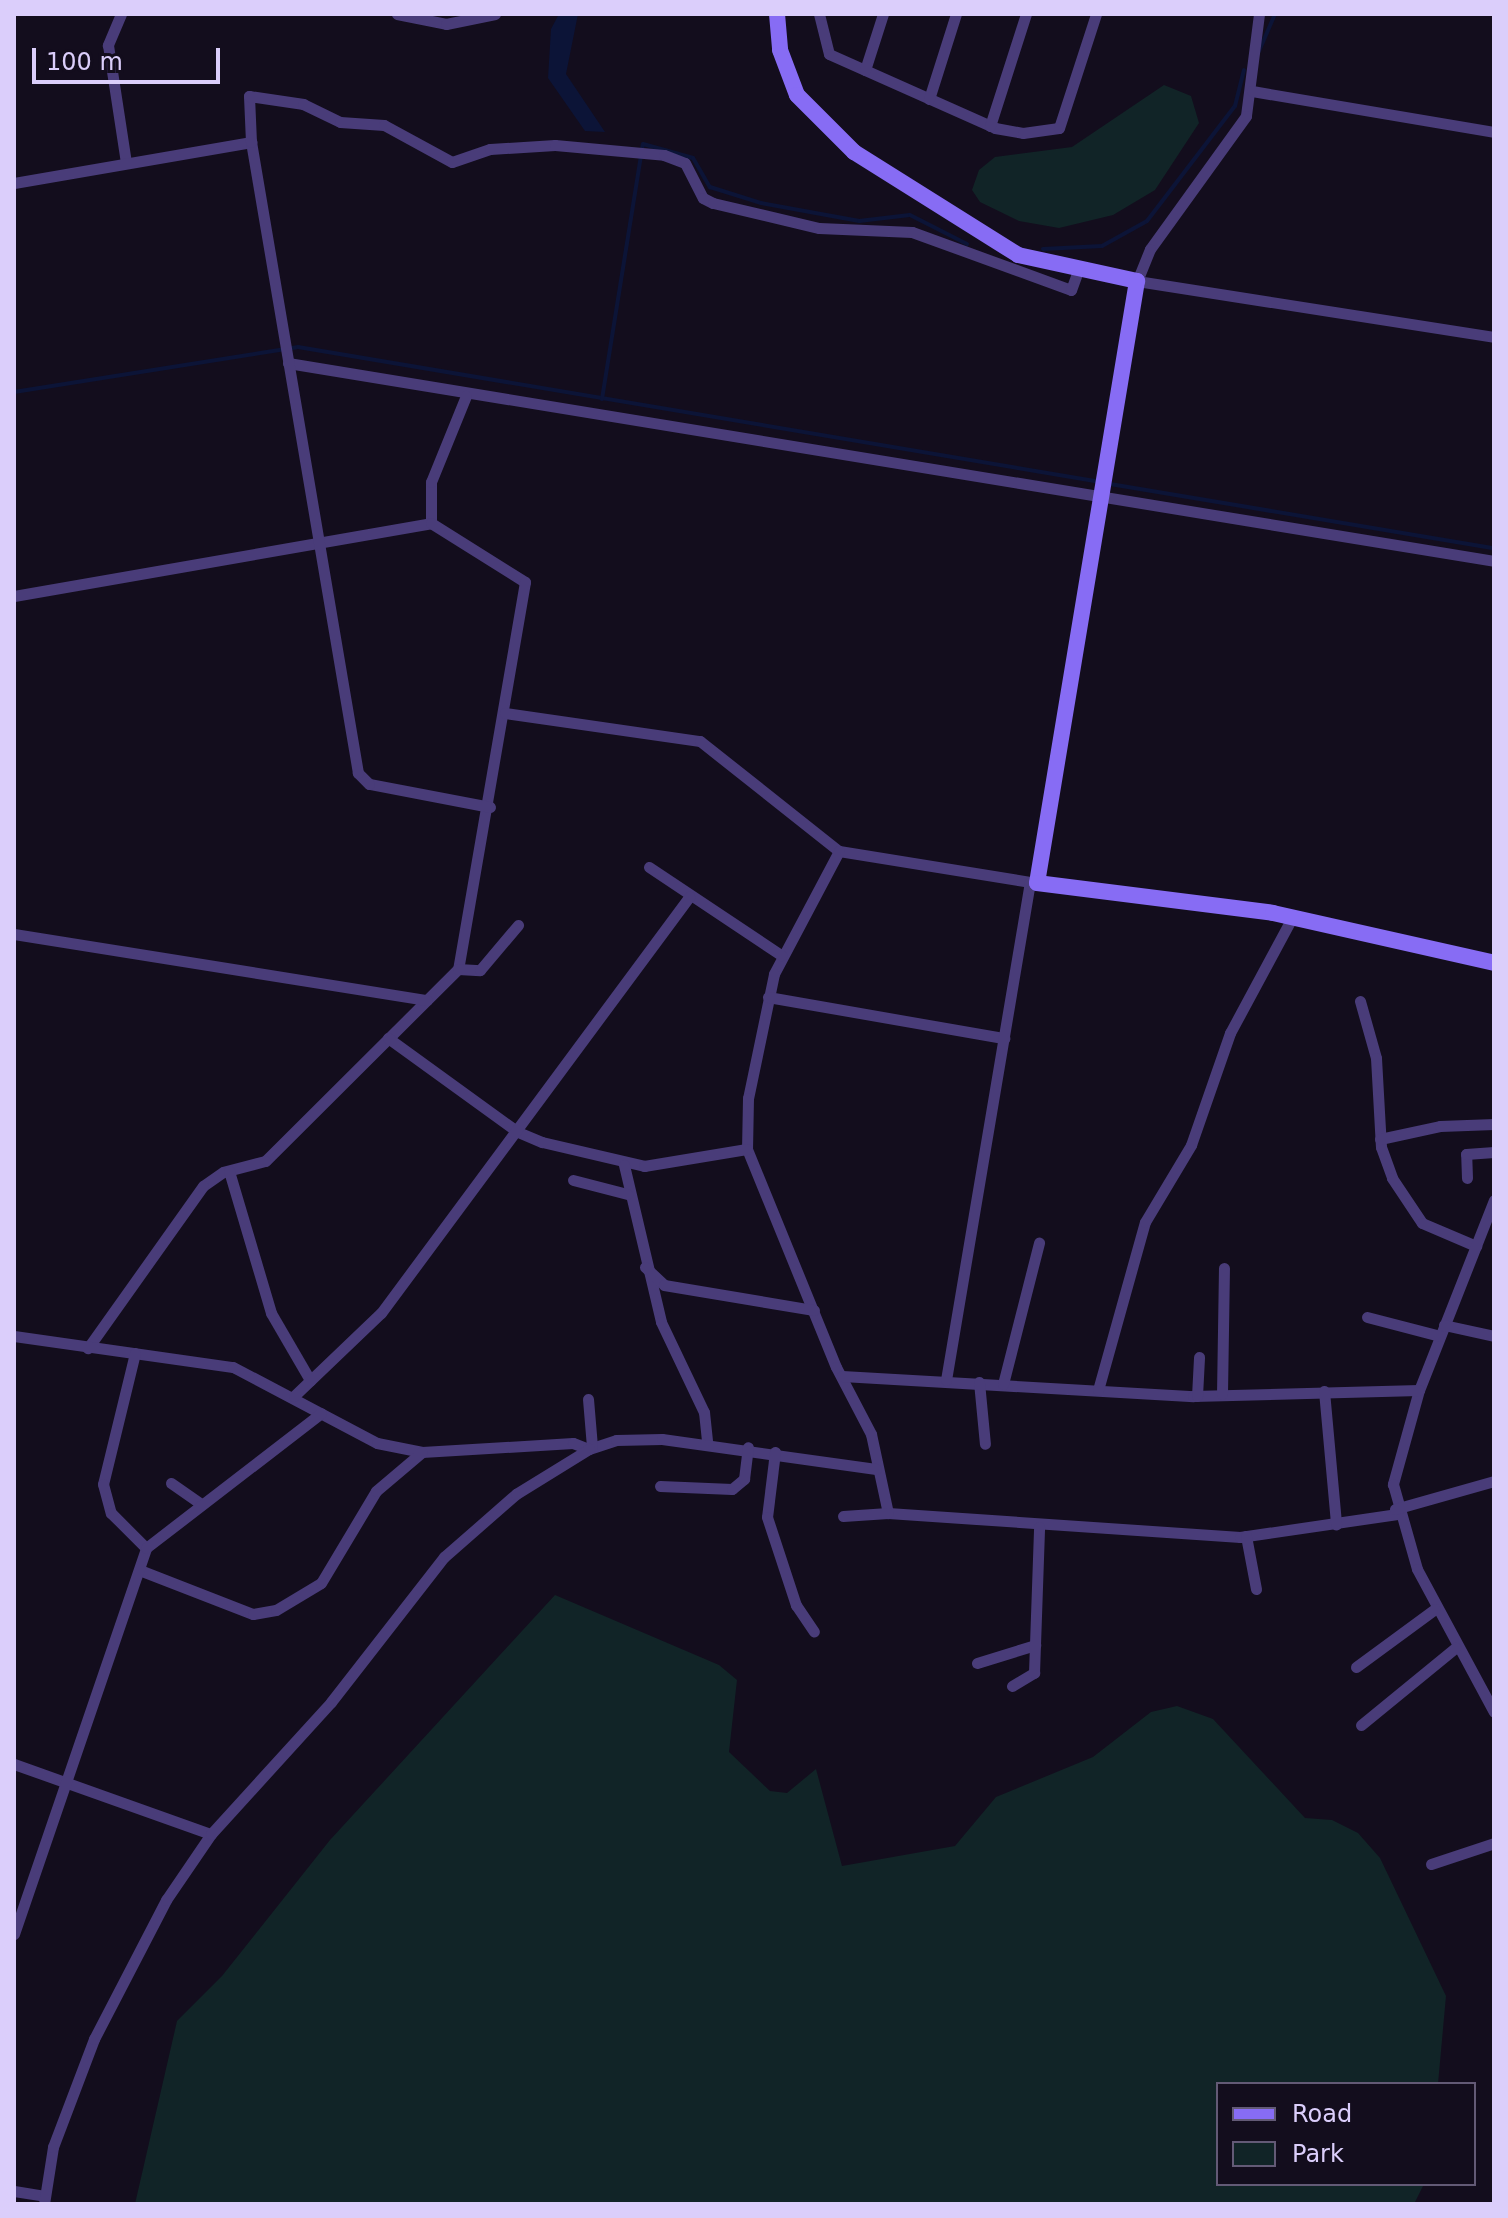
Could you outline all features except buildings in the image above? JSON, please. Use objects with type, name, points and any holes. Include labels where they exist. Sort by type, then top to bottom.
[{"type":"street","points":[[121,14],[108,45],[126,163]]},
{"type":"street","points":[[397,14],[446,19],[495,14]]},
{"type":"street","points":[[777,14],[793,88],[824,128],[991,241],[1018,255],[1137,281],[1494,337]]},
{"type":"street","points":[[819,14],[829,54],[990,126],[1023,133],[1059,128],[1096,14]]},
{"type":"street","points":[[865,70],[883,14]]},
{"type":"street","points":[[929,99],[956,14]]},
{"type":"street","points":[[990,126],[1026,14]]},
{"type":"street","points":[[946,1380],[1004,1038],[1103,496],[1137,281],[1150,249],[1246,116],[1252,91],[1251,39],[1259,14]]},
{"type":"street","points":[[1252,91],[1494,132]]},
{"type":"street","points":[[490,807],[361,780],[251,142],[246,105],[258,94],[340,122],[384,125],[452,162],[503,148],[653,152],[685,163],[703,198],[713,203],[819,228],[912,232],[1071,290],[1079,268]]},
{"type":"street","points":[[14,183],[251,142]]},
{"type":"street","points":[[288,359],[466,396],[624,413],[1494,561]]},
{"type":"street","points":[[431,523],[431,482],[466,396]]},
{"type":"street","points":[[14,596],[319,546],[431,523],[525,582],[490,807],[458,969],[265,1161],[229,1171],[188,1204],[88,1348]]},
{"type":"street","points":[[505,713],[700,741],[839,851],[1033,883],[1292,918],[1494,963]]},
{"type":"street","points":[[839,851],[781,955],[768,997],[748,1098],[747,1149],[842,1376],[871,1434],[876,1469],[888,1513]]},
{"type":"street","points":[[649,867],[689,897],[781,955]]},
{"type":"street","points":[[294,1396],[381,1313],[518,1132],[689,897]]},
{"type":"street","points":[[1098,1390],[1145,1222],[1191,1145],[1230,1033],[1292,918]]},
{"type":"street","points":[[458,969],[480,970],[518,925]]},
{"type":"street","points":[[14,934],[427,1000]]},
{"type":"street","points":[[768,997],[1004,1038]]},
{"type":"street","points":[[1360,1001],[1376,1058],[1380,1139],[1392,1178],[1422,1223],[1476,1246]]},
{"type":"street","points":[[388,1038],[518,1132],[624,1165],[747,1149]]},
{"type":"street","points":[[1380,1139],[1440,1126],[1494,1124]]},
{"type":"street","points":[[1467,1178],[1466,1154],[1494,1152]]},
{"type":"street","points":[[624,1165],[627,1194],[661,1322],[704,1412],[707,1441]]},
{"type":"street","points":[[229,1171],[271,1313],[310,1380]]},
{"type":"street","points":[[573,1180],[627,1194]]},
{"type":"street","points":[[1494,1200],[1419,1390],[1395,1464],[1396,1512],[1435,1609],[1494,1712]]},
{"type":"street","points":[[1003,1384],[1039,1243]]},
{"type":"street","points":[[645,1267],[664,1285],[814,1310]]},
{"type":"street","points":[[1222,1394],[1224,1268]]},
{"type":"street","points":[[1367,1317],[1494,1336]]},
{"type":"street","points":[[14,1336],[233,1367],[294,1396],[377,1443],[422,1452],[573,1443],[591,1448]]},
{"type":"street","points":[[135,1353],[102,1474],[111,1513],[146,1548]]},
{"type":"street","points":[[1197,1396],[1199,1357]]},
{"type":"street","points":[[842,1376],[1197,1396],[1419,1390]]},
{"type":"street","points":[[979,1382],[985,1444]]},
{"type":"street","points":[[1324,1391],[1336,1524]]},
{"type":"street","points":[[588,1399],[591,1448]]},
{"type":"street","points":[[14,1934],[142,1571],[146,1548],[200,1503],[321,1413]]},
{"type":"street","points":[[14,2191],[44,2200],[53,2147],[94,2039],[166,1900],[211,1834],[331,1702],[444,1557],[516,1494],[591,1448],[616,1440],[707,1441],[876,1469]]},
{"type":"street","points":[[660,1486],[732,1489],[747,1470],[748,1447]]},
{"type":"street","points":[[142,1571],[253,1614],[276,1610],[321,1583],[376,1491],[422,1452]]},
{"type":"street","points":[[775,1452],[767,1517],[796,1605],[814,1632]]},
{"type":"street","points":[[843,1516],[888,1513],[1039,1527],[1246,1536],[1396,1512],[1494,1481]]},
{"type":"street","points":[[171,1483],[200,1503]]},
{"type":"street","points":[[1012,1686],[1034,1673],[1039,1527]]},
{"type":"street","points":[[1246,1536],[1256,1589]]},
{"type":"street","points":[[1356,1667],[1435,1609]]},
{"type":"street","points":[[977,1663],[1035,1645]]},
{"type":"street","points":[[1361,1725],[1455,1648]]},
{"type":"street","points":[[14,1764],[211,1834]]},
{"type":"street","points":[[1431,1864],[1494,1843]]},
{"type":"green space","points":[[1164,85],[1191,96],[1199,123],[1155,190],[1113,215],[1059,228],[1019,221],[980,202],[972,190],[979,170],[995,157],[1072,147]]},
{"type":"green space","points":[[555,1595],[719,1665],[737,1680],[729,1752],[770,1791],[787,1793],[816,1769],[842,1866],[955,1846],[996,1797],[1093,1757],[1151,1712],[1177,1706],[1213,1719],[1305,1818],[1332,1820],[1358,1833],[1380,1858],[1446,1996],[1438,2082],[1216,2082],[1216,2186],[1423,2186],[1414,2204],[135,2204],[177,2021],[222,1976],[330,1840]]},
{"type":"water","points":[[559,14],[578,14],[566,74],[605,132],[585,131],[548,78],[551,29]]},
{"type":"waterway","points":[[1259,51],[1275,14]]},
{"type":"waterway","points":[[1043,249],[1102,246],[1147,221],[1235,106],[1244,70]]},
{"type":"waterway","points":[[602,399],[643,144],[693,158],[710,187],[761,203],[859,221],[910,215],[967,244]]},
{"type":"waterway","points":[[14,392],[298,347],[1101,482]]},
{"type":"waterway","points":[[1110,484],[1494,548]]}]
